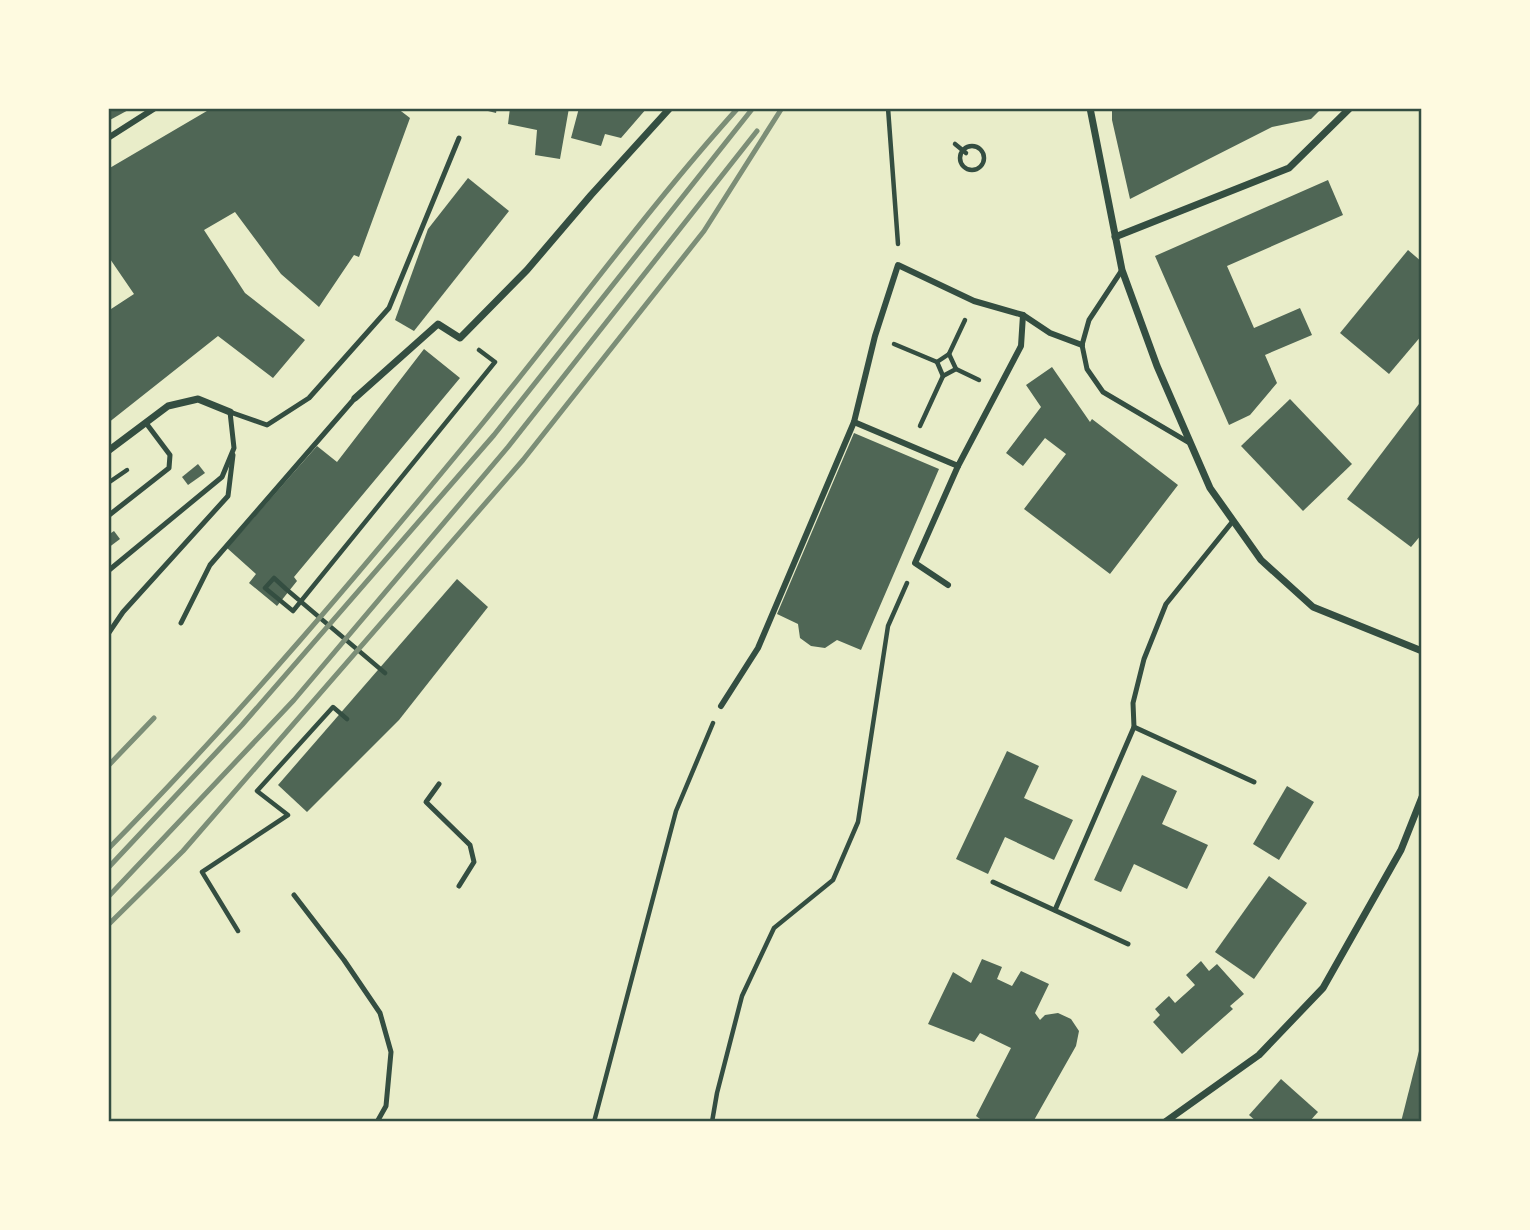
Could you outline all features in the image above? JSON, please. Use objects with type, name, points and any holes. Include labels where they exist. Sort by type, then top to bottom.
[{"type":"street","points":[[108,138],[155,108]]},
{"type":"street","points":[[355,398],[438,324],[460,338],[527,270],[670,108]]},
{"type":"street","points":[[1090,108],[1122,270],[1188,442],[1210,488],[1261,561],[1313,607],[1422,651]]},
{"type":"street","points":[[1115,237],[1289,168],[1350,108]]},
{"type":"street","points":[[721,706],[758,648],[854,422],[875,336],[898,265],[974,301],[1023,315],[1050,333],[1083,345]]},
{"type":"street","points":[[948,585],[915,563],[958,466],[1021,346],[1023,315]]},
{"type":"street","points":[[108,452],[167,406],[198,399],[230,412]]},
{"type":"street","points":[[854,422],[958,466]]},
{"type":"street","points":[[1165,1122],[1259,1055],[1323,988],[1401,850],[1422,797]]},
{"type":"lane","points":[[108,634],[123,612],[228,496],[234,448],[230,412],[267,425],[309,398],[389,308],[459,138]]},
{"type":"lane","points":[[1122,270],[1089,320],[1083,345],[1087,369],[1103,392],[1188,442]]},
{"type":"lane","points":[[181,623],[210,565],[355,398]]},
{"type":"lane","points":[[108,516],[169,468],[170,455],[146,422]]},
{"type":"lane","points":[[108,571],[222,477],[234,448]]},
{"type":"lane","points":[[1055,910],[1133,727],[1133,703],[1144,659],[1166,604],[1233,521]]},
{"type":"lane","points":[[1133,727],[1254,782]]},
{"type":"lane","points":[[439,784],[426,802],[470,845],[474,862],[459,886]]},
{"type":"lane","points":[[993,882],[1128,944]]},
{"type":"lane","points":[[294,895],[344,960],[380,1013],[391,1052],[386,1106],[377,1122]]},
{"type":"path","points":[[888,108],[898,265]]},
{"type":"path","points":[[955,144],[964,151]]},
{"type":"path","points":[[969,146],[976,146],[983,151],[984,163],[974,170],[965,169],[960,162],[964,151],[969,146]]},
{"type":"path","points":[[937,362],[949,354],[974,301]]},
{"type":"path","points":[[875,336],[937,362],[943,376]]},
{"type":"path","points":[[385,673],[286,589],[274,578],[265,589],[293,611],[495,362],[477,348]]},
{"type":"path","points":[[949,354],[956,369],[998,391]]},
{"type":"path","points":[[910,446],[943,376],[956,369]]},
{"type":"path","points":[[712,1122],[742,996],[774,928],[833,880],[858,822],[887,626],[915,563]]},
{"type":"path","points":[[594,1122],[676,811],[721,706]]},
{"type":"path","points":[[238,931],[202,873],[288,815],[257,791],[333,707],[348,719]]},
{"type":"building","points":[[108,108],[132,108],[108,121]]},
{"type":"building","points":[[212,108],[397,108],[410,118],[359,257],[354,255],[319,307],[281,274],[235,212],[204,230],[245,293],[305,340],[273,378],[218,336],[108,423],[108,311],[134,294],[108,256],[108,169]]},
{"type":"building","points":[[476,108],[497,108],[496,113]]},
{"type":"building","points":[[510,108],[569,108],[560,159],[535,155],[537,130],[508,124]]},
{"type":"building","points":[[579,108],[647,108],[621,138],[605,134],[601,146],[571,138]]},
{"type":"building","points":[[1112,108],[1322,108],[1311,119],[1272,127],[1130,199],[1112,120]]},
{"type":"building","points":[[468,178],[509,211],[414,331],[395,320],[428,229]]},
{"type":"building","points":[[1328,180],[1343,215],[1227,266],[1254,328],[1300,308],[1312,335],[1265,355],[1277,383],[1250,415],[1229,425],[1155,256]]},
{"type":"building","points":[[1408,250],[1422,262],[1422,335],[1389,374],[1340,333]]},
{"type":"building","points":[[424,349],[460,378],[294,577],[297,581],[277,606],[249,583],[256,574],[227,548],[317,446],[337,462]]},
{"type":"building","points":[[1052,367],[1090,422],[1092,419],[1178,485],[1110,574],[1024,509],[1066,454],[1045,438],[1023,466],[1006,453],[1041,407],[1026,385]]},
{"type":"building","points":[[1290,399],[1352,464],[1303,511],[1241,446]]},
{"type":"building","points":[[1422,400],[1422,534],[1411,547],[1347,499]]},
{"type":"building","points":[[854,433],[939,469],[861,650],[837,640],[825,648],[811,646],[800,638],[798,624],[777,614]]},
{"type":"building","points":[[198,464],[205,473],[188,485],[182,477]]},
{"type":"building","points":[[114,531],[120,539],[108,548],[108,535]]},
{"type":"building","points":[[457,579],[488,607],[399,720],[307,812],[278,785]]},
{"type":"building","points":[[1007,751],[1039,766],[1024,798],[1073,820],[1054,860],[1005,837],[988,874],[956,859]]},
{"type":"building","points":[[1142,775],[1177,791],[1162,824],[1208,845],[1187,889],[1134,864],[1121,892],[1094,880]]},
{"type":"building","points":[[1287,786],[1314,802],[1279,860],[1253,844]]},
{"type":"building","points":[[1269,876],[1307,903],[1254,979],[1215,952]]},
{"type":"building","points":[[982,959],[1002,967],[997,979],[1012,986],[1021,971],[1049,984],[1035,1013],[1040,1020],[1045,1015],[1058,1013],[1071,1019],[1079,1031],[1076,1046],[1033,1122],[984,1122],[976,1116],[1011,1048],[980,1033],[974,1042],[928,1024],[953,972],[971,983]]},
{"type":"building","points":[[1201,961],[1209,971],[1217,964],[1244,994],[1230,1006],[1233,1009],[1182,1054],[1153,1022],[1160,1015],[1155,1009],[1169,996],[1175,1003],[1195,985],[1186,975]]},
{"type":"building","points":[[1421,1043],[1422,1122],[1401,1122]]},
{"type":"building","points":[[1281,1079],[1318,1112],[1309,1122],[1257,1122],[1249,1115]]},
{"type":"railway","points":[[108,849],[205,747],[346,587],[482,424],[672,185],[738,108]]},
{"type":"railway","points":[[108,868],[242,725],[494,435],[753,108]]},
{"type":"railway","points":[[108,925],[183,851],[523,460],[704,231],[782,108]]},
{"type":"railway","points":[[108,897],[294,700],[508,447],[757,131]]},
{"type":"railway","points":[[108,766],[154,718]]}]
